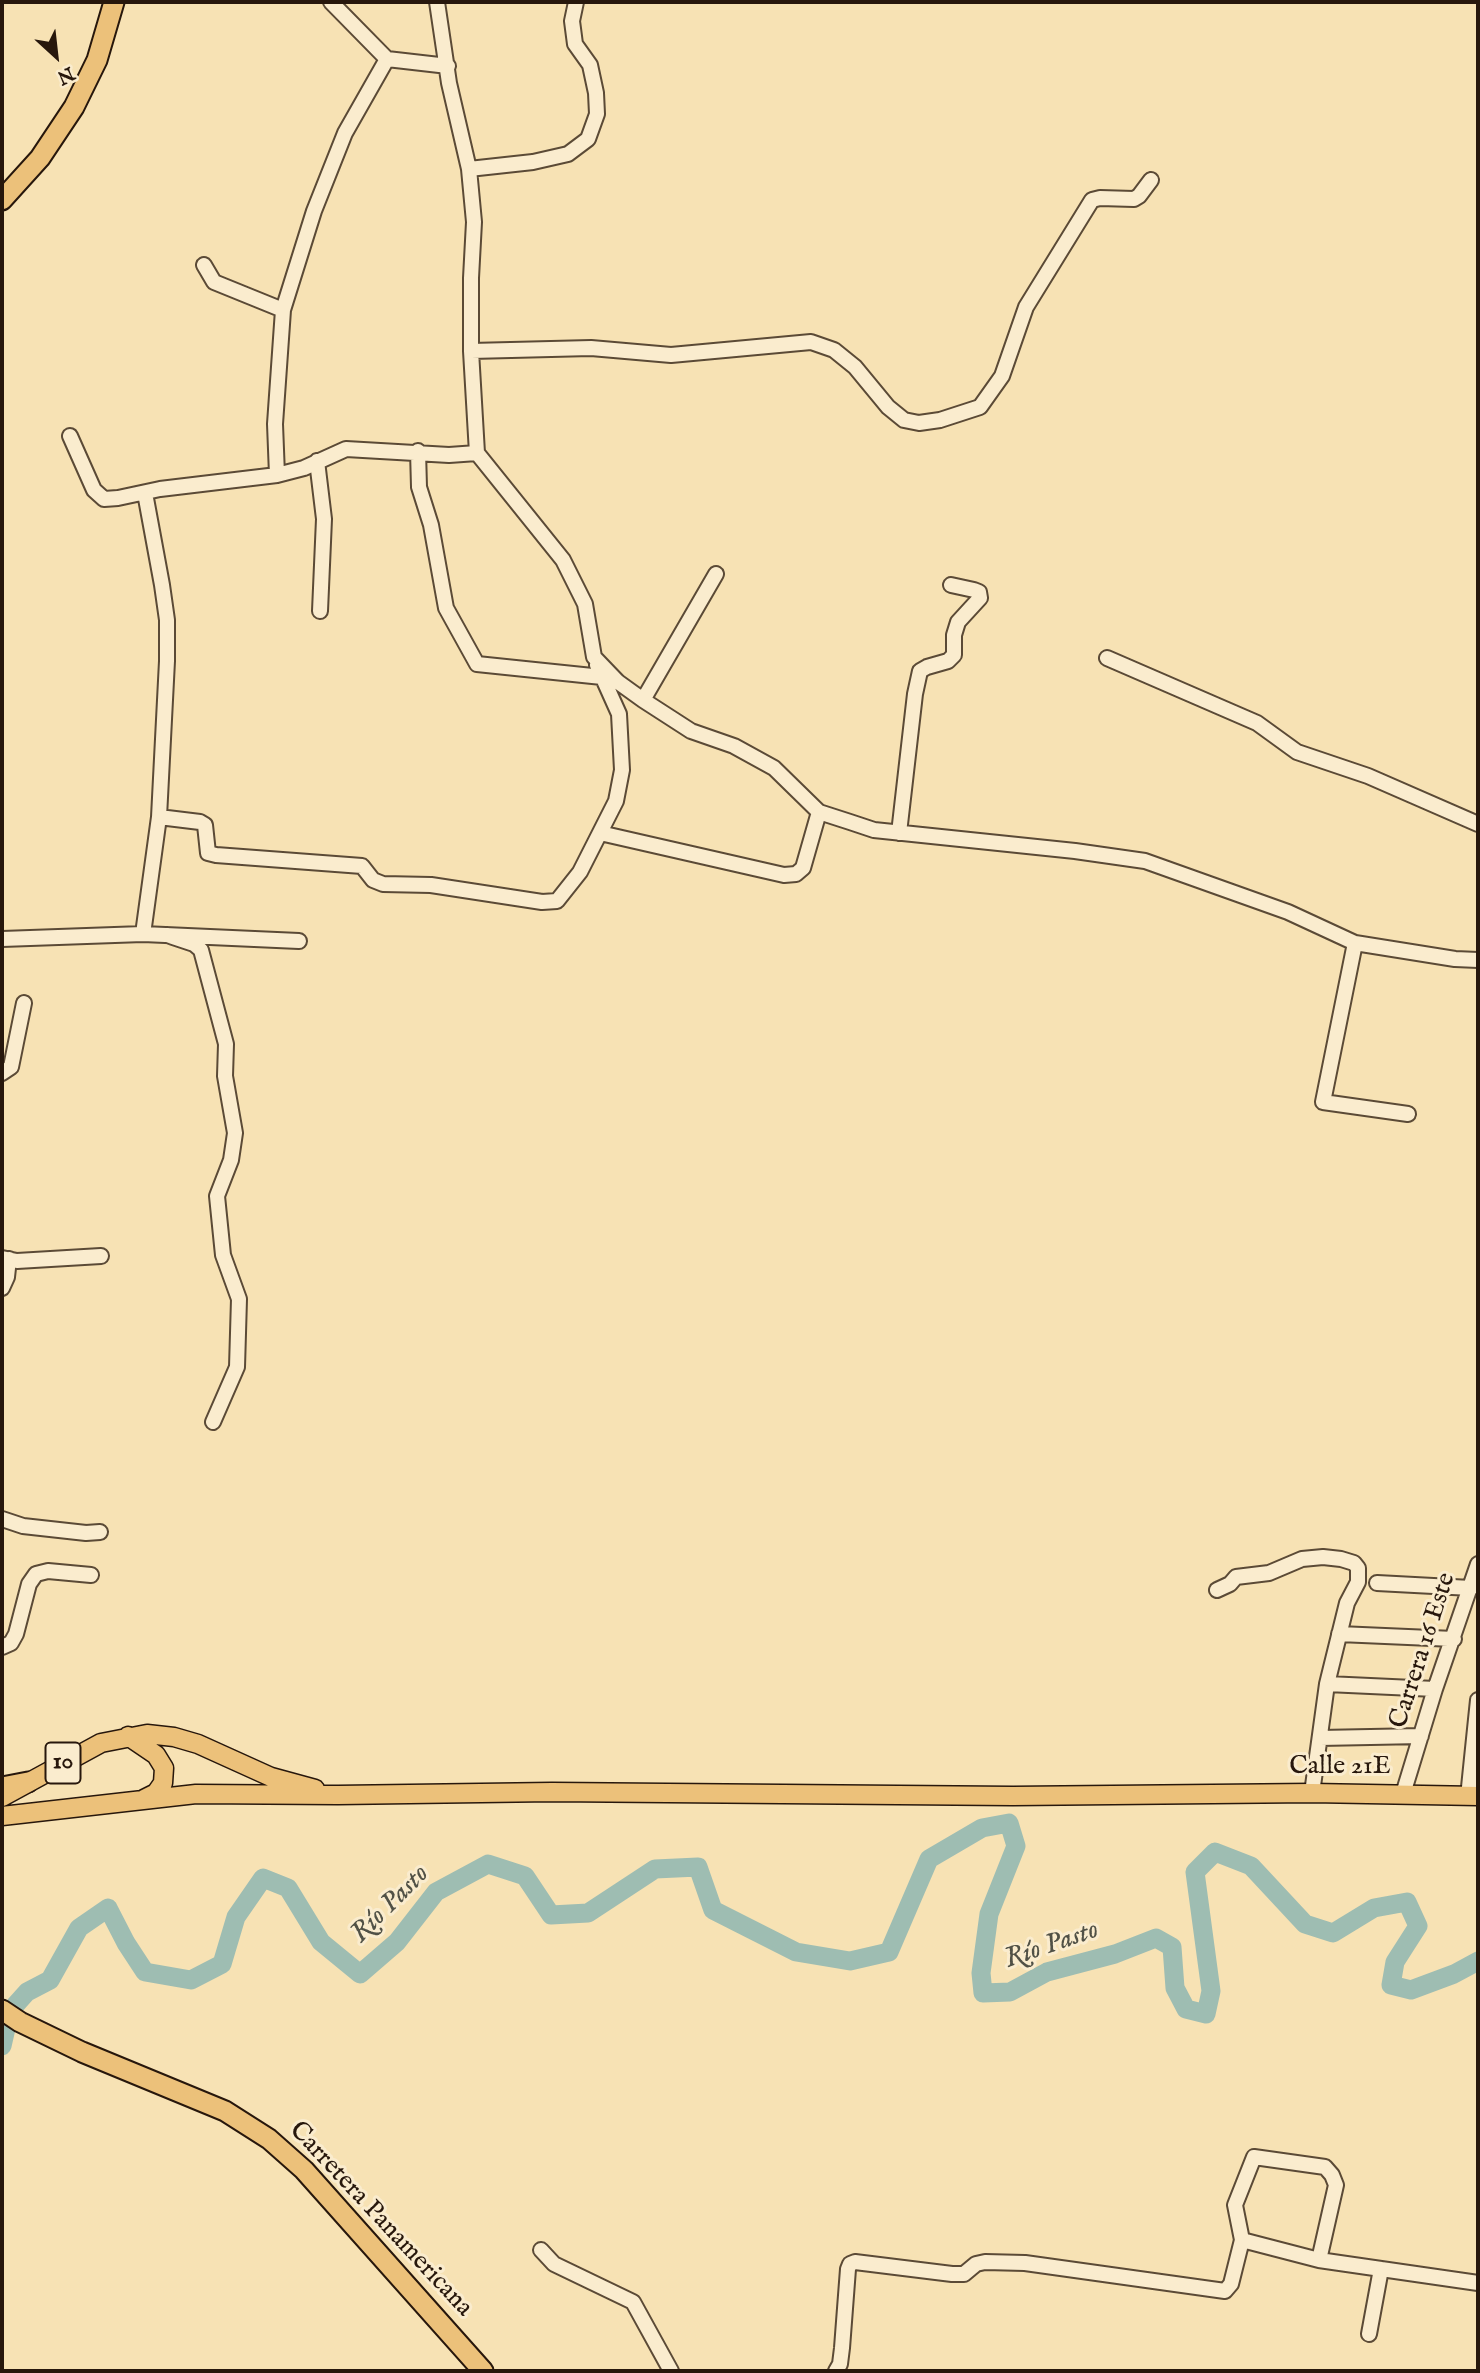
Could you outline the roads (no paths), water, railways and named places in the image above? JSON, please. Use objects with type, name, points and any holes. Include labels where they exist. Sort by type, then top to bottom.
[{"type":"highway","points":[[2,200],[40,158],[74,107],[97,60],[114,2]]},
{"type":"highway","points":[[2,1787],[28,1782]]},
{"type":"highway","name":"Carretera Panamericana","points":[[2,2010],[20,2022],[82,2052],[225,2111],[269,2139],[304,2170],[483,2371]]},
{"type":"main road","name":"10","points":[[2,1797],[101,1744],[147,1734],[174,1737],[198,1744],[271,1777],[338,1796]]},
{"type":"main road","points":[[128,1736],[156,1755],[164,1768],[163,1783],[156,1793],[141,1801]]},
{"type":"main road","name":"Calle 21E","points":[[338,1796],[552,1792],[1000,1796],[1312,1793],[1473,1796]]},
{"type":"main road","name":"10","points":[[2,1816],[195,1794],[338,1796]]},
{"type":"street","points":[[331,2],[387,59],[448,66]]},
{"type":"street","points":[[159,817],[205,825],[208,853],[216,855],[362,866],[373,880],[383,884],[431,885],[542,902],[557,901],[580,872],[616,801],[622,770],[619,715],[594,657],[585,604],[563,560],[477,453],[471,351],[474,222],[470,169],[449,83],[437,2]]},
{"type":"street","points":[[470,169],[533,162],[568,154],[588,139],[597,114],[596,93],[590,65],[575,44],[572,21],[576,2]]},
{"type":"street","points":[[277,475],[275,424],[284,310],[314,211],[345,132],[387,59]]},
{"type":"street","points":[[471,351],[591,348],[671,355],[811,342],[834,350],[855,367],[888,407],[904,420],[919,423],[940,420],[980,407],[1002,376],[1026,307],[1092,200],[1134,199],[1139,197],[1151,180]]},
{"type":"street","points":[[204,265],[214,282],[284,310]]},
{"type":"street","points":[[70,436],[94,489],[104,499],[160,489],[277,475],[346,449],[449,455],[477,453]]},
{"type":"street","points":[[418,452],[419,486],[430,525],[446,608],[477,664],[602,677]]},
{"type":"street","points":[[317,461],[324,519],[320,611]]},
{"type":"street","points":[[143,934],[159,817],[161,739],[166,703],[167,620],[157,548],[145,493]]},
{"type":"street","points":[[643,700],[716,574]]},
{"type":"street","points":[[900,833],[915,694],[920,671],[948,661],[954,656],[954,635],[958,622],[980,598],[979,592],[951,585]]},
{"type":"street","points":[[594,657],[618,681],[691,731],[734,746],[774,768],[819,812],[874,830],[1075,851],[1145,862],[1288,912],[1355,943],[1455,959],[1478,960]]},
{"type":"street","points":[[1107,658],[1257,723],[1297,752],[1367,776],[1478,824]]},
{"type":"street","points":[[600,833],[784,875],[796,874],[803,868],[819,812]]},
{"type":"street","points":[[2,939],[143,934],[299,941]]},
{"type":"street","points":[[167,935],[194,944],[201,950],[226,1044],[225,1076],[235,1133],[230,1160],[217,1196],[223,1255],[239,1299],[237,1367],[213,1422]]},
{"type":"street","points":[[1355,943],[1324,1102],[1408,1114]]},
{"type":"street","points":[[2,1073],[11,1067],[24,1003]]},
{"type":"street","points":[[2,1289],[7,1277],[5,1259],[101,1256]]},
{"type":"street","points":[[2,1519],[23,1525],[86,1533],[100,1532]]},
{"type":"street","points":[[1217,1590],[1230,1584],[1236,1577],[1269,1573],[1301,1559],[1323,1557],[1349,1561],[1358,1567],[1358,1582],[1347,1603],[1327,1684],[1312,1793]]},
{"type":"street","name":"Carrera 16 Este","points":[[1403,1794],[1435,1689],[1478,1564]]},
{"type":"street","points":[[2,1647],[11,1643],[16,1634],[29,1584],[36,1574],[48,1571],[91,1574]]},
{"type":"street","points":[[1377,1583],[1471,1588]]},
{"type":"street","points":[[1339,1634],[1454,1639]]},
{"type":"street","points":[[1327,1684],[1435,1689]]},
{"type":"street","points":[[1473,1796],[1478,1700]]},
{"type":"street","points":[[1320,1738],[1421,1736]]},
{"type":"street","points":[[836,2371],[840,2364],[842,2348],[848,2269],[850,2264],[855,2262],[952,2274],[964,2273],[976,2264],[985,2262],[1025,2263],[1225,2291],[1231,2284],[1242,2240],[1235,2205],[1254,2157],[1325,2167],[1332,2175],[1336,2185],[1319,2260]]},
{"type":"street","points":[[1242,2240],[1319,2260],[1478,2284]]},
{"type":"street","points":[[541,2250],[554,2264],[633,2302],[671,2371]]},
{"type":"street","points":[[1369,2334],[1381,2269]]},
{"type":"waterway","name":"Río Pasto","points":[[2,2046],[10,2011],[27,1992],[50,1980],[79,1928],[108,1908],[145,1972],[191,1980],[222,1964],[236,1917],[263,1878],[288,1888],[321,1942],[360,1974],[397,1942],[436,1892],[488,1864],[525,1876],[551,1915],[588,1913],[655,1869],[698,1867],[713,1910],[796,1952],[850,1961],[889,1952],[929,1859],[982,1828],[1009,1823],[1016,1846],[989,1914],[981,1973],[983,1993],[1010,1992],[1047,1972],[1115,1954],[1156,1938],[1172,1947],[1175,1988],[1186,2009],[1206,2014],[1211,1991],[1195,1872],[1215,1852],[1251,1866],[1305,1924],[1333,1933],[1374,1908],[1407,1902],[1418,1926],[1395,1962],[1391,1985],[1411,1990],[1454,1974],[1478,1961]]}]
